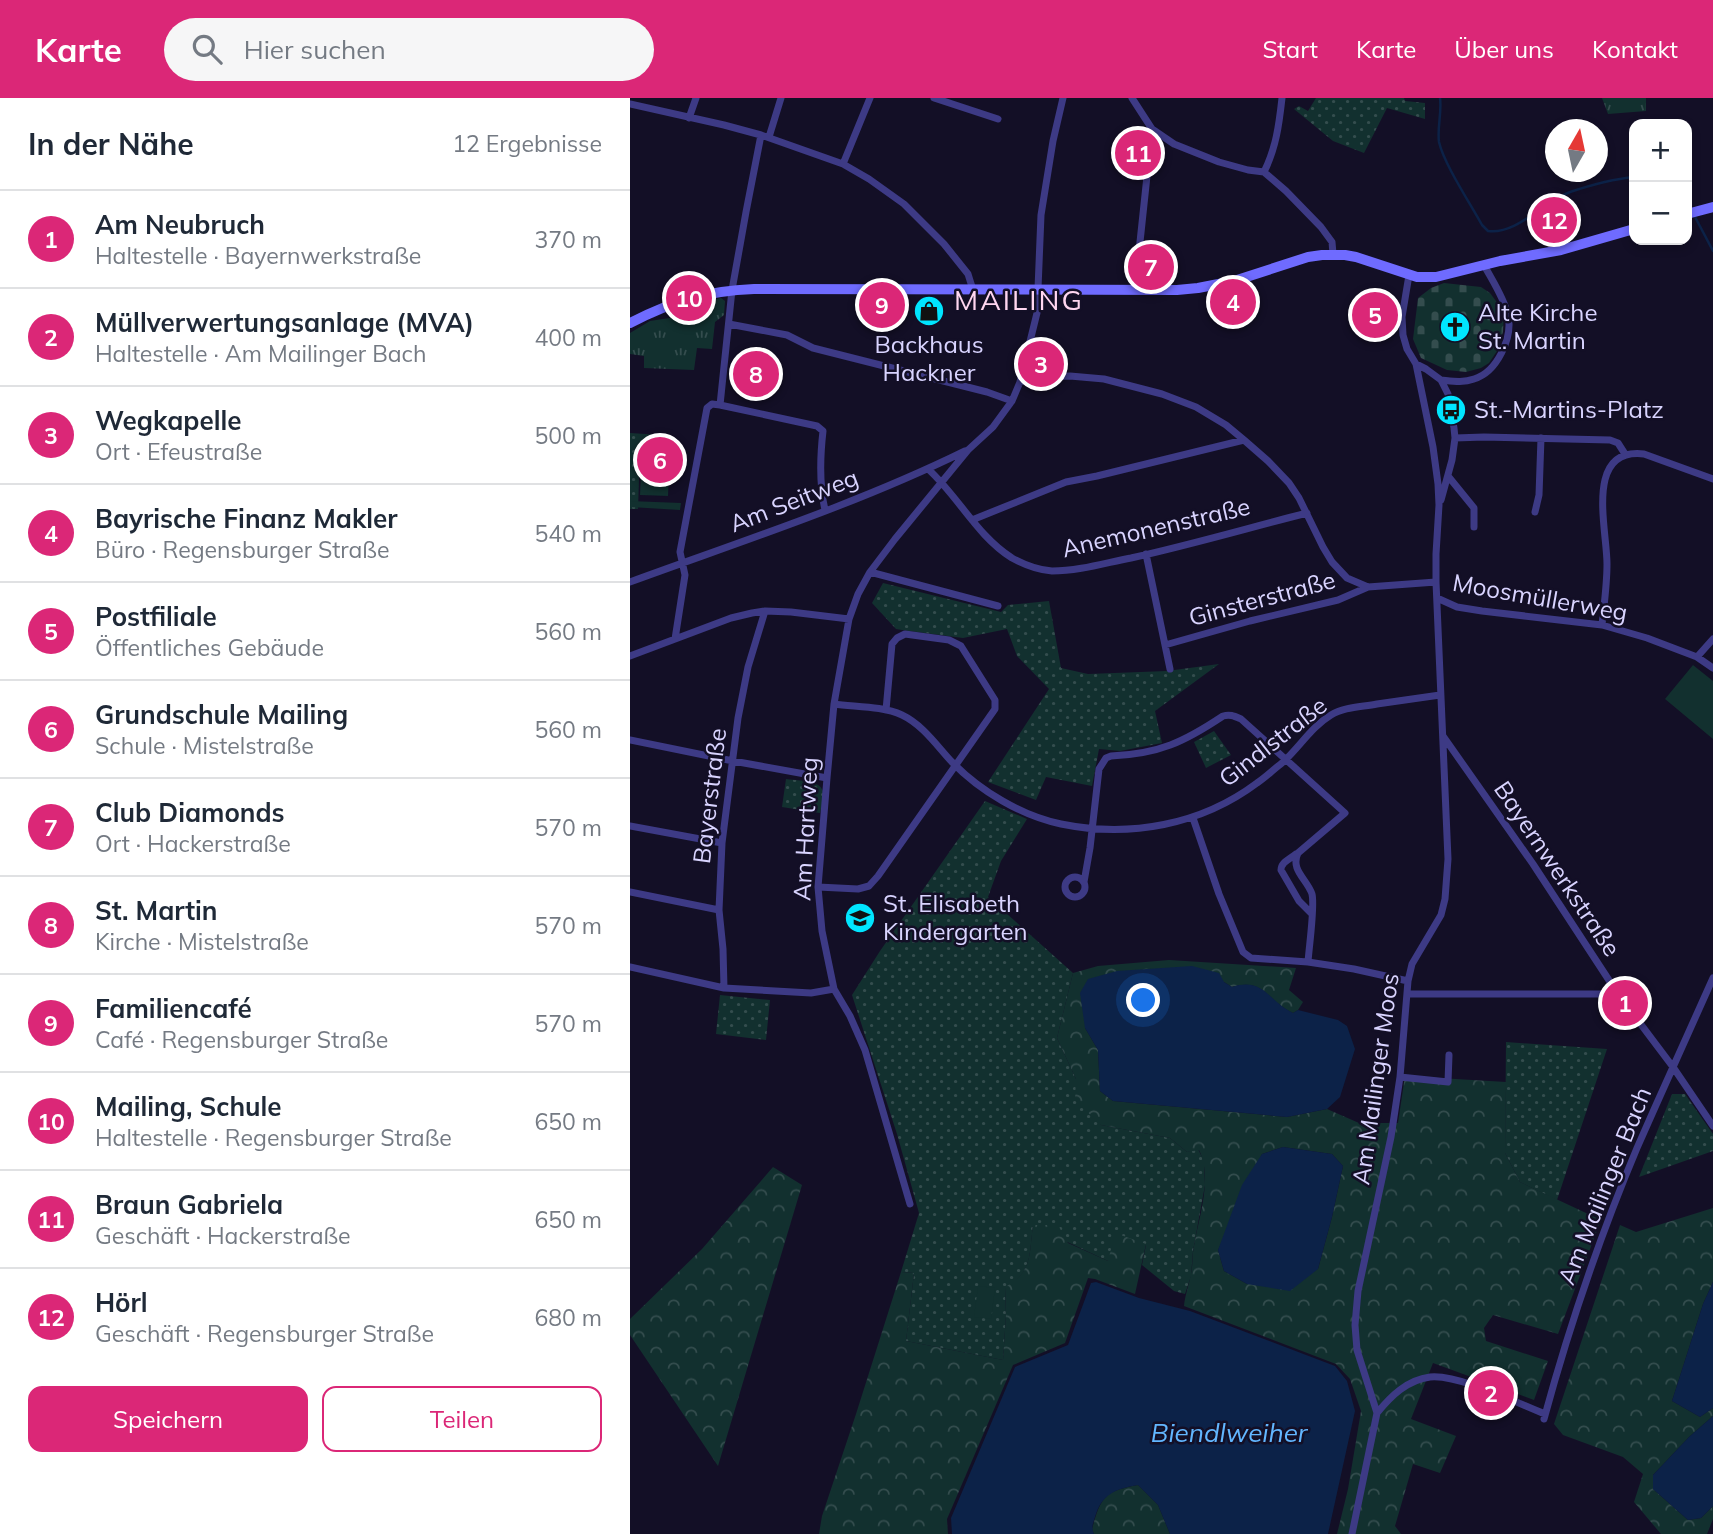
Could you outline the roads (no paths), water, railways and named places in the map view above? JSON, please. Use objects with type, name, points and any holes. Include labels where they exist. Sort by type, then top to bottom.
[{"type":"street","points":[[689,118],[696,98]]},
{"type":"street","points":[[720,405],[732,290],[746,212],[765,136],[781,98]]},
{"type":"street","points":[[844,164],[870,98]]},
{"type":"street","points":[[934,98],[957,102],[998,119]]},
{"type":"street","name":"Am Hartweg","points":[[910,1204],[865,1049],[834,989],[822,931],[818,887],[834,704],[849,620],[858,594],[870,572],[968,450],[993,428],[1012,401],[1020,382],[1037,313],[1041,215],[1063,98]]},
{"type":"street","points":[[1132,98],[1152,129],[1174,144],[1219,162],[1264,172],[1321,227],[1332,243],[1333,254]]},
{"type":"street","points":[[1264,172],[1277,138],[1282,98]]},
{"type":"street","points":[[631,106],[765,136],[844,164],[904,204],[944,244],[968,274],[973,289]]},
{"type":"street","points":[[1135,289],[1152,129]]},
{"type":"street","points":[[1692,213],[1712,207]]},
{"type":"street","points":[[630,323],[675,302],[732,290],[1177,290],[1234,281],[1308,257],[1333,254],[1356,257],[1409,275],[1448,275],[1560,250],[1629,230]]},
{"type":"street","points":[[1441,380],[1475,379],[1488,371],[1507,340],[1508,316],[1484,265]]},
{"type":"street","name":"Am Mailinger Moos","points":[[1352,1534],[1377,1413],[1357,1350],[1355,1325],[1358,1291],[1391,1137],[1400,1077],[1408,981],[1412,964],[1441,915],[1448,859],[1436,582],[1439,505],[1433,447],[1416,364],[1403,335],[1402,317],[1409,275]]},
{"type":"street","points":[[729,324],[787,335],[813,348],[987,392],[1012,401]]},
{"type":"street","name":"Am Mailinger Moos","points":[[1416,364],[1441,380],[1448,394],[1455,438],[1439,505]]},
{"type":"street","points":[[1020,382],[1070,376],[1104,379],[1162,394],[1196,407],[1226,425],[1289,483],[1332,562],[1347,578],[1368,587]]},
{"type":"street","points":[[675,639],[685,575],[680,552],[706,408],[712,404],[720,405],[817,426],[823,431],[820,455],[825,510]]},
{"type":"street","points":[[1433,447],[1444,451],[1450,449],[1455,438],[1484,436],[1610,440],[1618,443],[1625,454]]},
{"type":"street","points":[[1535,512],[1539,495],[1541,438]]},
{"type":"street","points":[[972,520],[1066,482],[1244,440]]},
{"type":"street","name":"Am Seitweg","points":[[630,582],[825,510],[929,469],[968,450]]},
{"type":"street","points":[[1602,625],[1607,565],[1603,498],[1609,467],[1625,454],[1644,454],[1713,479]]},
{"type":"street","name":"Anemonenstraße","points":[[929,469],[943,482],[972,520],[1011,557],[1031,568],[1049,571],[1071,570],[1146,554],[1307,513]]},
{"type":"street","points":[[1448,476],[1474,508],[1474,527]]},
{"type":"street","name":"Ginsterstraße","points":[[1146,554],[1170,669]]},
{"type":"street","points":[[870,572],[998,606]]},
{"type":"street","name":"Ginsterstraße","points":[[1165,645],[1338,600],[1368,587],[1436,582]]},
{"type":"street","name":"Moosmüllerweg","points":[[1437,598],[1457,607],[1602,625],[1698,657],[1713,668]]},
{"type":"street","points":[[630,656],[731,618],[765,611],[849,620]]},
{"type":"street","name":"Bayerstraße","points":[[724,988],[719,911],[722,843],[738,718],[748,667],[765,611]]},
{"type":"street","points":[[818,887],[858,890],[869,886],[995,709],[995,700],[961,646],[949,640],[905,634],[892,644],[886,710]]},
{"type":"street","points":[[1698,657],[1713,639]]},
{"type":"street","name":"Gindlstraße","points":[[834,704],[886,710],[901,715],[917,724],[955,765],[980,786],[1029,814],[1059,824],[1092,829],[1145,828],[1193,818],[1256,784],[1333,713],[1440,695]]},
{"type":"street","points":[[1084,882],[1099,769],[1106,758],[1168,747],[1228,714],[1241,719],[1345,813],[1281,866],[1299,901],[1312,914]]},
{"type":"street","name":"Bayernwerkstraße","points":[[1443,736],[1618,994],[1713,1126]]},
{"type":"street","points":[[630,740],[827,778]]},
{"type":"street","points":[[1193,818],[1242,952],[1251,958],[1308,962],[1408,981]]},
{"type":"street","points":[[630,826],[722,843]]},
{"type":"street","points":[[1298,853],[1296,866],[1312,894],[1308,962]]},
{"type":"street","points":[[630,892],[719,911]]},
{"type":"street","points":[[630,967],[724,988],[811,993],[834,989]]},
{"type":"street","name":"Am Mailinger Bach","points":[[1377,1413],[1390,1397],[1409,1384],[1429,1377],[1451,1378],[1544,1416],[1573,1320],[1603,1236],[1637,1149],[1713,978]]},
{"type":"street","points":[[1408,995],[1618,994]]},
{"type":"street","points":[[1400,1077],[1448,1082],[1449,1055]]},
{"type":"water","points":[[1192,966],[1219,973],[1224,982],[1232,987],[1252,985],[1259,988],[1293,1013],[1298,1010],[1338,1020],[1347,1026],[1355,1049],[1340,1097],[1327,1109],[1287,1117],[1113,1101],[1100,1091],[1098,1050],[1085,1028],[1080,993],[1088,979],[1117,971]]},
{"type":"water","points":[[1283,1147],[1332,1154],[1343,1166],[1318,1269],[1290,1291],[1247,1284],[1224,1271],[1218,1250],[1242,1185],[1262,1154]]},
{"type":"water","name":"Biendlweiher","points":[[1096,1282],[1139,1298],[1190,1311],[1335,1366],[1347,1381],[1355,1411],[1328,1534],[1170,1534],[1158,1505],[1138,1485],[1116,1491],[1101,1503],[1092,1527],[1094,1534],[952,1534],[951,1518],[1015,1367],[1068,1345],[1091,1283]]},
{"type":"water","points":[[1713,1282],[1713,1408],[1700,1417],[1672,1401],[1703,1304]]},
{"type":"water","points":[[1713,1416],[1713,1506],[1701,1518],[1688,1520],[1653,1489],[1653,1475]]},
{"type":"waterway","points":[[1440,98],[1439,142],[1442,151],[1464,195],[1488,231],[1509,228],[1570,192],[1629,178]]},
{"type":"waterway","points":[[1694,215],[1713,251]]},
{"type":"place","name":"Braun Gabriela","points":[[1138,153]]},
{"type":"place","name":"Hörl","points":[[1554,220]]},
{"type":"place","name":"Club Diamonds","points":[[1151,267]]},
{"type":"place","name":"Mailing, Schule","points":[[689,298]]},
{"type":"place","name":"Bayrische Finanz Makler","points":[[1233,302]]},
{"type":"place","name":"Familiencafé","points":[[882,305]]},
{"type":"place","name":"Backhaus Hackner","points":[[929,311]]},
{"type":"place","name":"Postfiliale","points":[[1375,315]]},
{"type":"place","name":"Alte Kirche St. Martin","points":[[1455,327]]},
{"type":"place","name":"Wegkapelle","points":[[1041,364]]},
{"type":"place","name":"St. Martin","points":[[756,374]]},
{"type":"place","name":"St.-Martins-Platz","points":[[1451,410]]},
{"type":"place","name":"Grundschule Mailing","points":[[660,460]]},
{"type":"place","name":"St. Elisabeth Kindergarten","points":[[860,918]]},
{"type":"place","name":"Am Neubruch","points":[[1625,1003]]},
{"type":"place","name":"Müllverwertungsanlage (MVA)","points":[[1491,1393]]},
{"type":"district","name":"MAILING","points":[[1019,300]]}]
